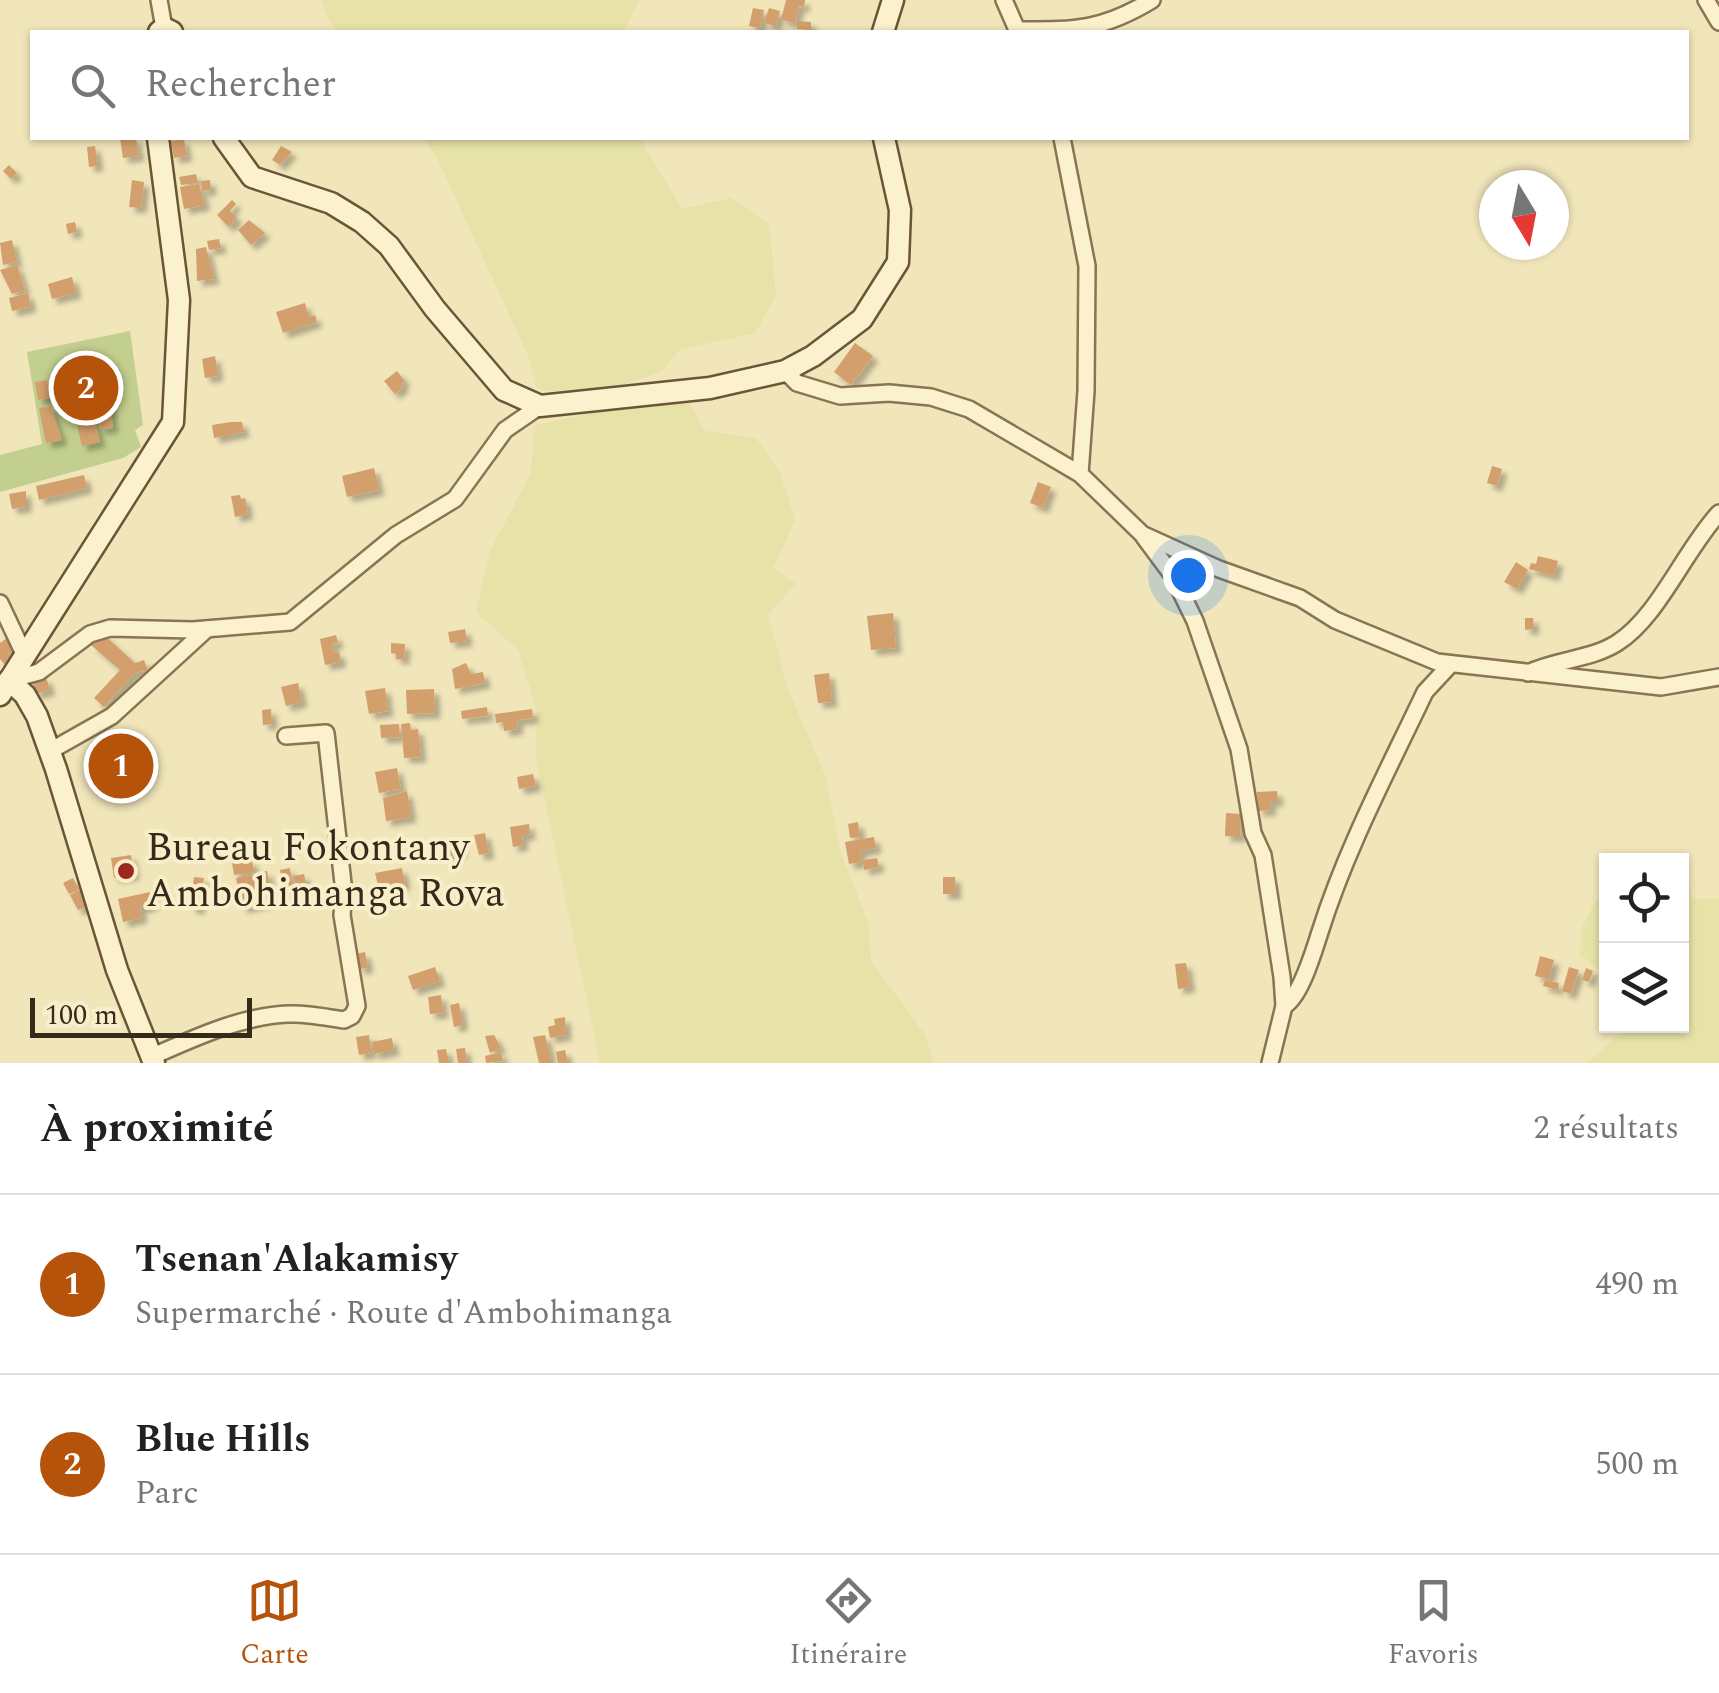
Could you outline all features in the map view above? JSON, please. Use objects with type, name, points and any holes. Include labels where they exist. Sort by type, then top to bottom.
[{"type":"street","points":[[159,0],[165,30]]},
{"type":"street","points":[[884,30],[893,0]]},
{"type":"street","points":[[1004,0],[1016,30]]},
{"type":"street","points":[[1076,30],[1112,21],[1152,0]]},
{"type":"street","points":[[1706,0],[1719,22]]},
{"type":"street","points":[[5,688],[173,422],[179,300],[158,140]]},
{"type":"street","points":[[225,140],[252,177],[332,203],[362,222],[390,246],[435,309],[504,390],[540,406]]},
{"type":"street","points":[[5,688],[39,672],[90,634],[110,628],[207,628],[290,622],[396,535],[456,498],[505,430],[540,406],[710,388],[785,371],[813,356],[862,320],[898,262],[900,210],[884,140]]},
{"type":"street","points":[[1062,140],[1087,266],[1086,391],[1080,474]]},
{"type":"street","points":[[785,371],[797,383],[840,396],[916,395],[969,408],[1080,474],[1142,534],[1174,576],[1195,621],[1238,749],[1254,833],[1264,855],[1284,1006],[1271,1062]]},
{"type":"street","points":[[1528,673],[1548,662],[1597,654],[1636,628],[1719,513]]},
{"type":"street","points":[[1142,534],[1218,569],[1300,598],[1335,620],[1450,665],[1661,688],[1719,677]]},
{"type":"street","points":[[0,603],[24,654]]},
{"type":"street","points":[[50,751],[112,716],[207,628]]},
{"type":"street","points":[[1284,1006],[1291,1002],[1311,959],[1331,896],[1425,692],[1450,665]]},
{"type":"street","points":[[5,688],[31,706],[50,751],[117,970],[153,1060],[194,1038],[247,1020],[290,1013],[344,1020],[352,1016],[357,1006],[342,915],[344,892],[326,733],[286,736]]},
{"type":"shaded area","points":[[321,0],[640,0],[624,30],[337,30]]},
{"type":"shaded area","points":[[424,140],[640,140],[682,209],[731,198],[769,224],[776,296],[755,333],[681,349],[660,372],[605,391],[579,394],[537,389],[527,353],[437,158]]},
{"type":"shaded area","points":[[688,401],[705,431],[756,438],[779,470],[795,520],[773,568],[796,584],[768,615],[787,687],[825,775],[840,850],[869,925],[871,961],[925,1035],[933,1063],[600,1063],[536,757],[537,710],[518,650],[476,612],[490,551],[531,473],[535,425],[621,407]]},
{"type":"shaded area","points":[[1689,882],[1691,899],[1719,898],[1719,1063],[1587,1063],[1620,1033],[1689,1033]]},
{"type":"shaded area","points":[[1599,900],[1599,970],[1580,955],[1582,927]]},
{"type":"green space","points":[[130,331],[143,425],[135,430],[141,447],[123,458],[0,492],[0,455],[42,444],[27,352]]},
{"type":"building","points":[[786,0],[805,0],[804,7],[799,6],[795,23],[781,20]]},
{"type":"building","points":[[753,8],[764,10],[760,28],[749,26]]},
{"type":"building","points":[[769,8],[780,11],[776,26],[764,23]]},
{"type":"building","points":[[797,21],[811,22],[811,30],[797,29]]},
{"type":"building","points":[[120,140],[136,140],[139,156],[123,158]]},
{"type":"building","points":[[184,140],[187,156],[174,158],[171,141]]},
{"type":"building","points":[[95,146],[98,166],[89,167],[87,147]]},
{"type":"building","points":[[281,146],[292,152],[280,165],[272,160]]},
{"type":"building","points":[[9,165],[17,173],[11,179],[3,171]]},
{"type":"building","points":[[196,174],[198,183],[181,185],[179,177]]},
{"type":"building","points":[[132,180],[144,182],[141,208],[129,207]]},
{"type":"building","points":[[210,180],[211,190],[202,191],[201,181]]},
{"type":"building","points":[[199,184],[205,205],[184,209],[180,187]]},
{"type":"building","points":[[232,200],[236,204],[230,211],[237,218],[229,227],[217,215]]},
{"type":"building","points":[[249,220],[265,233],[251,245],[238,230]]},
{"type":"building","points":[[75,222],[77,232],[68,234],[66,224]]},
{"type":"building","points":[[219,239],[221,248],[209,250],[207,241]]},
{"type":"building","points":[[12,240],[17,262],[3,265],[0,243]]},
{"type":"building","points":[[206,247],[214,279],[197,281],[196,249]]},
{"type":"building","points":[[17,265],[25,290],[12,294],[0,270]]},
{"type":"building","points":[[72,277],[76,293],[52,299],[48,284]]},
{"type":"building","points":[[28,293],[31,307],[12,311],[9,298]]},
{"type":"building","points":[[305,303],[309,317],[315,315],[317,322],[283,333],[276,312]]},
{"type":"building","points":[[855,343],[873,356],[851,385],[834,372]]},
{"type":"building","points":[[215,356],[218,376],[205,378],[202,359]]},
{"type":"building","points":[[397,371],[405,381],[395,394],[384,381]]},
{"type":"building","points":[[47,380],[50,398],[38,400],[35,382]]},
{"type":"building","points":[[110,401],[113,428],[100,429],[97,402]]},
{"type":"building","points":[[51,406],[62,440],[46,443],[39,408]]},
{"type":"building","points":[[92,407],[100,442],[82,446],[74,411]]},
{"type":"building","points":[[242,422],[244,432],[214,438],[212,425]]},
{"type":"building","points":[[1492,466],[1502,469],[1497,486],[1487,483]]},
{"type":"building","points":[[374,468],[379,490],[347,497],[342,476]]},
{"type":"building","points":[[84,475],[87,488],[39,500],[36,486]]},
{"type":"building","points":[[1038,482],[1051,487],[1043,508],[1030,503]]},
{"type":"building","points":[[26,491],[26,507],[12,509],[9,494]]},
{"type":"building","points":[[231,496],[245,498],[248,514],[235,517]]},
{"type":"building","points":[[1538,556],[1558,561],[1554,576],[1529,569]]},
{"type":"building","points":[[1516,562],[1528,570],[1517,589],[1504,582]]},
{"type":"building","points":[[893,613],[896,648],[871,650],[867,616]]},
{"type":"building","points":[[1525,618],[1533,618],[1534,629],[1525,630]]},
{"type":"building","points":[[465,629],[467,641],[450,643],[448,632]]},
{"type":"building","points":[[102,633],[135,663],[144,660],[148,670],[135,673],[104,707],[94,698],[120,670],[91,645]]},
{"type":"building","points":[[336,635],[338,643],[332,644],[341,662],[325,665],[320,639]]},
{"type":"building","points":[[7,638],[15,648],[9,654],[13,659],[5,665],[0,659],[0,643]]},
{"type":"building","points":[[391,643],[405,644],[404,659],[396,659],[396,654],[391,653]]},
{"type":"building","points":[[466,663],[471,674],[483,672],[485,683],[455,689],[452,669]]},
{"type":"building","points":[[829,673],[832,702],[818,703],[814,675]]},
{"type":"building","points":[[46,677],[50,690],[36,694],[32,681]]},
{"type":"building","points":[[298,683],[302,702],[286,706],[281,687]]},
{"type":"building","points":[[385,688],[388,711],[369,714],[365,691]]},
{"type":"building","points":[[434,689],[435,713],[407,714],[406,690]]},
{"type":"building","points":[[487,707],[488,716],[462,719],[461,711]]},
{"type":"building","points":[[271,709],[272,724],[263,725],[262,710]]},
{"type":"building","points":[[532,709],[533,718],[517,720],[518,729],[504,731],[503,722],[496,723],[495,714]]},
{"type":"building","points":[[410,723],[411,730],[418,729],[421,757],[404,758],[401,724]]},
{"type":"building","points":[[399,724],[400,737],[381,738],[380,725]]},
{"type":"building","points":[[397,768],[401,789],[379,793],[375,772]]},
{"type":"building","points":[[533,774],[536,786],[519,789],[517,777]]},
{"type":"building","points":[[407,791],[411,817],[386,821],[383,798]]},
{"type":"building","points":[[1277,791],[1278,801],[1270,801],[1271,810],[1258,811],[1257,792]]},
{"type":"building","points":[[1226,813],[1241,814],[1240,837],[1225,836]]},
{"type":"building","points":[[858,822],[860,837],[850,838],[848,824]]},
{"type":"building","points":[[529,824],[530,834],[522,836],[523,845],[513,847],[510,827]]},
{"type":"building","points":[[485,833],[489,853],[479,855],[474,835]]},
{"type":"building","points":[[874,837],[876,848],[860,851],[862,862],[849,864],[845,842]]},
{"type":"building","points":[[459,841],[461,853],[443,856],[441,844]]},
{"type":"building","points":[[131,855],[134,875],[114,878],[111,858]]},
{"type":"building","points":[[877,858],[879,867],[864,870],[863,860]]},
{"type":"building","points":[[252,860],[254,872],[234,875],[232,863]]},
{"type":"building","points":[[290,868],[293,888],[284,890],[280,870]]},
{"type":"building","points":[[402,868],[405,884],[379,889],[375,873]]},
{"type":"building","points":[[267,871],[271,891],[266,892],[268,902],[242,908],[236,878]]},
{"type":"building","points":[[304,874],[307,888],[298,890],[293,876]]},
{"type":"building","points":[[194,877],[204,878],[199,909],[190,908]]},
{"type":"building","points":[[943,877],[955,877],[956,894],[943,894]]},
{"type":"building","points":[[73,878],[79,889],[69,894],[63,883]]},
{"type":"building","points":[[80,890],[87,906],[78,910],[70,895]]},
{"type":"building","points":[[150,892],[153,905],[140,908],[142,918],[123,922],[118,899]]},
{"type":"building","points":[[365,952],[368,968],[359,969],[356,954]]},
{"type":"building","points":[[1540,956],[1554,960],[1549,979],[1535,976]]},
{"type":"building","points":[[1186,963],[1190,987],[1178,989],[1175,964]]},
{"type":"building","points":[[435,967],[440,981],[413,990],[408,976]]},
{"type":"building","points":[[1569,967],[1579,970],[1571,994],[1562,991]]},
{"type":"building","points":[[1586,968],[1593,971],[1589,982],[1582,980]]},
{"type":"building","points":[[1545,980],[1559,983],[1558,990],[1543,986]]},
{"type":"building","points":[[441,995],[443,1013],[430,1014],[428,997]]},
{"type":"building","points":[[459,1003],[463,1025],[454,1027],[450,1005]]},
{"type":"building","points":[[565,1017],[566,1035],[550,1038],[548,1027],[555,1025],[554,1019]]},
{"type":"building","points":[[369,1035],[371,1053],[359,1055],[356,1037]]},
{"type":"building","points":[[494,1035],[501,1048],[490,1053],[485,1036]]},
{"type":"building","points":[[545,1035],[552,1063],[539,1063],[533,1037]]},
{"type":"building","points":[[392,1038],[394,1050],[374,1054],[372,1042]]},
{"type":"building","points":[[465,1048],[467,1063],[458,1063],[456,1049]]},
{"type":"building","points":[[446,1049],[449,1063],[439,1063],[437,1050]]},
{"type":"building","points":[[565,1050],[568,1063],[558,1063],[556,1052]]},
{"type":"building","points":[[501,1052],[503,1061],[486,1063],[485,1056]]},
{"type":"place","name":"Blue Hills","points":[[86,388]]},
{"type":"place","name":"Tsenan'Alakamisy","points":[[121,766]]},
{"type":"place","name":"Bureau Fokontany Ambohimanga Rova","points":[[126,871]]}]
